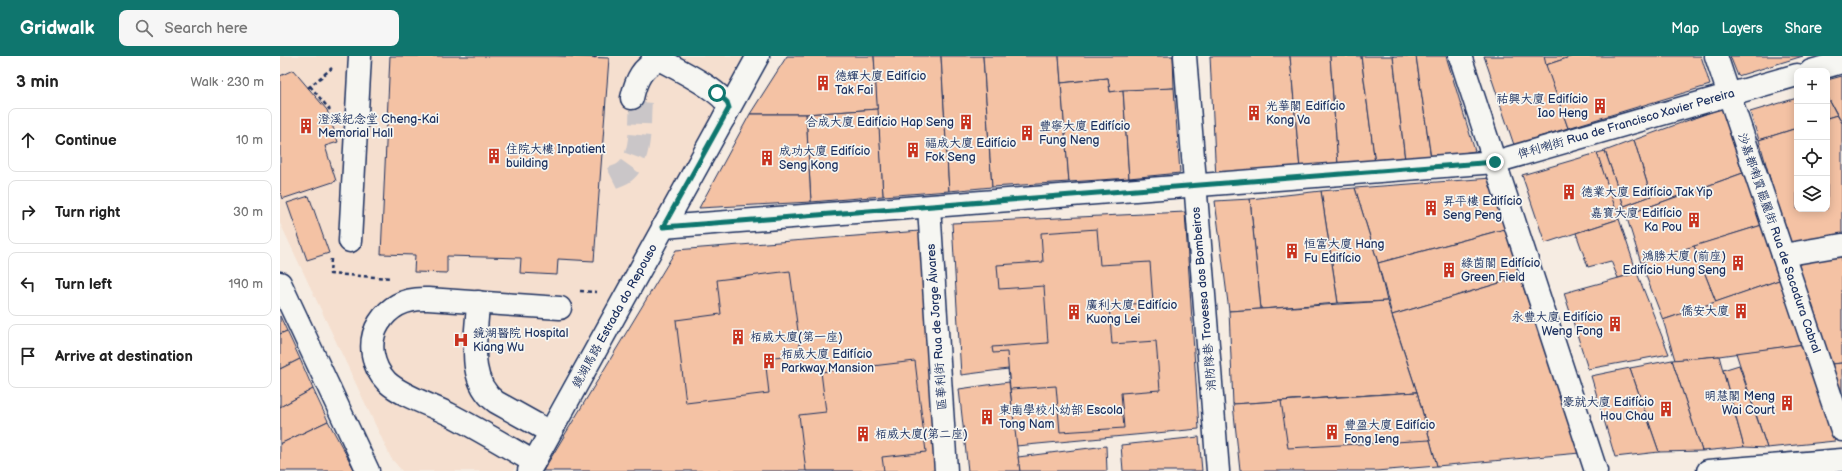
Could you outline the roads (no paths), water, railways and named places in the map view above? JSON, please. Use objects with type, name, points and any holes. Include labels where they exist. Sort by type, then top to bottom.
[{"type":"street","points":[[350,241],[360,56]]},
{"type":"street","name":"鏡湖馬路 Estrada do Repouso","points":[[532,466],[758,56]]},
{"type":"street","name":"消防隊巷 Travessa dos Bombeiros","points":[[1185,56],[1218,471]]},
{"type":"street","points":[[1460,56],[1596,471]]},
{"type":"street","name":"沙嘉都喇賈罷麗街 Rua de Sacadura Cabral","points":[[1716,56],[1842,430]]},
{"type":"street","points":[[636,99],[636,82],[641,72],[650,63],[660,60],[717,93],[727,102],[729,108],[724,118]]},
{"type":"street","points":[[1821,68],[1842,62]]},
{"type":"street","name":"俾利喇街 Rua de Francisco Xavier Pereira","points":[[663,227],[1495,162],[1794,76]]},
{"type":"street","points":[[717,93],[731,97],[736,94],[743,84]]},
{"type":"street","name":"區華利街 Rua de Jorge Álvares","points":[[929,207],[946,471]]},
{"type":"street","points":[[1783,255],[1842,244]]},
{"type":"street","points":[[280,283],[368,471]]},
{"type":"street","points":[[532,466],[451,415],[394,387],[382,377],[375,363],[372,348],[377,326],[386,314],[398,304],[420,299],[560,308]]},
{"type":"street","points":[[478,302],[475,363],[481,385],[496,402],[550,432]]},
{"type":"street","points":[[1708,471],[1842,460]]},
{"type":"tunnel","points":[[612,178],[626,171],[635,156],[639,138],[641,101]]},
{"type":"place","name":"德輝大廈 Edifício Tak Fai","points":[[823,83]]},
{"type":"place","name":"祐興大廈 Edifício Iao Heng","points":[[1600,106]]},
{"type":"place","name":"光華閣 Edifício Kong Va","points":[[1254,113]]},
{"type":"place","name":"合成大廈 Edifício Hap Seng","points":[[966,122]]},
{"type":"place","name":"澄溪紀念堂 Cheng-Kai Memorial Hall","points":[[306,126]]},
{"type":"place","name":"豐寧大廈 Edifício Fung Neng","points":[[1027,133]]},
{"type":"place","name":"福成大廈 Edifício Fok Seng","points":[[913,150]]},
{"type":"place","name":"住院大樓 Inpatient building","points":[[494,156]]},
{"type":"place","name":"成功大廈 Edifício Seng Kong","points":[[767,158]]},
{"type":"place","name":"德業大廈 Edifício Tak Yip","points":[[1569,192]]},
{"type":"place","name":"昇平樓 Edifício Seng Peng","points":[[1431,208]]},
{"type":"place","name":"嘉寶大廈 Edifício Ka Pou","points":[[1694,220]]},
{"type":"place","name":"恒富大廈 Hang Fu Edifício","points":[[1292,251]]},
{"type":"place","name":"鴻勝大廈 (前座) Edifício Hung Seng","points":[[1738,263]]},
{"type":"place","name":"綠茵閣 Edifício Green Field","points":[[1449,270]]},
{"type":"place","name":"僑安大廈","points":[[1741,311]]},
{"type":"place","name":"廣利大廈 Edifício Kuong Lei","points":[[1074,312]]},
{"type":"place","name":"永豐大廈 Edifício Weng Fong","points":[[1615,324]]},
{"type":"place","name":"栢威大廈(第一座)","points":[[738,337]]},
{"type":"place","name":"鏡湖醫院 Hospital Kiang Wu","points":[[461,340]]},
{"type":"place","name":"栢威大廈 Edifício Parkway Mansion","points":[[769,361]]},
{"type":"place","name":"明慧閣 Meng Wai Court","points":[[1787,403]]},
{"type":"place","name":"豪就大廈 Edifício Hou Chau","points":[[1666,409]]},
{"type":"place","name":"東南學校小幼部 Escola Tong Nam","points":[[987,417]]},
{"type":"place","name":"豐盈大廈 Edifício Fong Ieng","points":[[1332,432]]},
{"type":"place","name":"栢威大廈(第二座)","points":[[863,434]]}]
